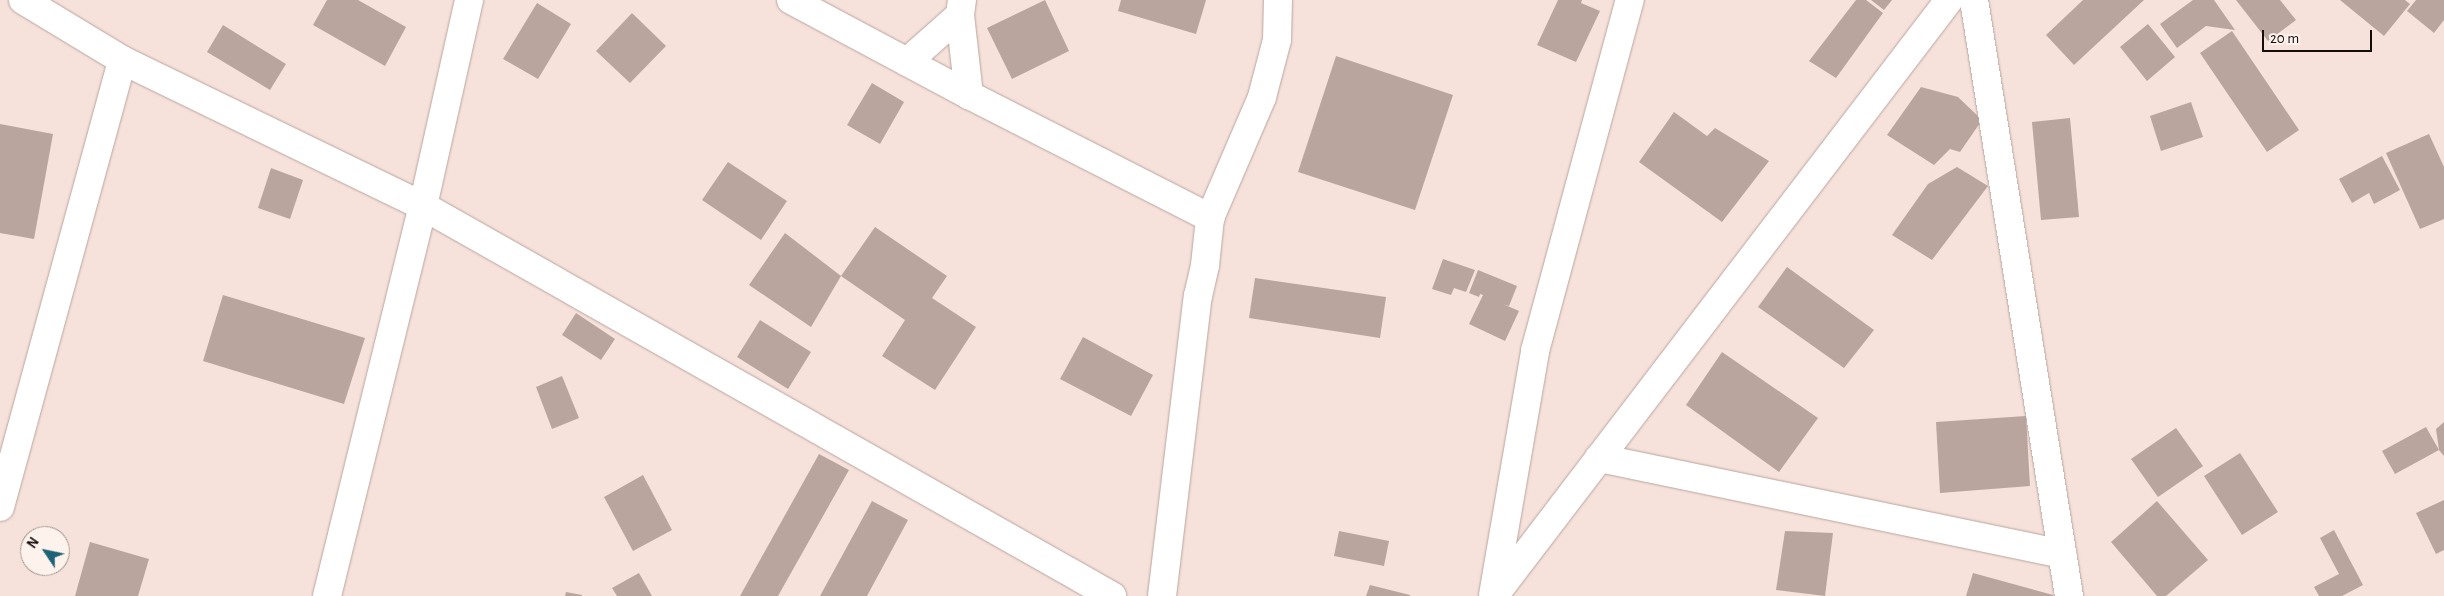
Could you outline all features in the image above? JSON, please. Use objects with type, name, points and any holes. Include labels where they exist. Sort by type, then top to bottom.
[{"type":"street","points":[[23,0],[122,60],[423,206],[1112,596]]},
{"type":"street","points":[[326,596],[423,206],[469,0]]},
{"type":"street","points":[[791,0],[969,95],[1210,218]]},
{"type":"street","points":[[1162,596],[1198,296],[1205,265],[1210,218],[1262,97],[1276,40],[1278,0]]},
{"type":"street","points":[[1493,596],[1535,351],[1630,0]]},
{"type":"street","points":[[1493,596],[1949,0]]},
{"type":"street","points":[[1974,0],[2069,596]]},
{"type":"street","points":[[906,62],[961,8]]},
{"type":"street","points":[[961,8],[969,95]]},
{"type":"street","points":[[0,507],[122,60]]},
{"type":"street","points":[[1599,458],[2062,554]]},
{"type":"building","points":[[327,0],[358,0],[406,27],[385,66],[313,25]]},
{"type":"building","points":[[1045,0],[1069,51],[1012,79],[987,28]]},
{"type":"building","points":[[1121,0],[1206,0],[1196,34],[1118,11]]},
{"type":"building","points":[[1558,0],[1582,0],[1581,3],[1600,11],[1576,62],[1537,45]]},
{"type":"building","points":[[1856,0],[1866,0],[1883,13],[1836,78],[1809,61]]},
{"type":"building","points":[[1871,0],[1892,0],[1884,10]]},
{"type":"building","points":[[2083,0],[2144,0],[2074,65],[2046,35]]},
{"type":"building","points":[[2193,0],[2214,0],[2235,30],[2206,26],[2177,48],[2160,24]]},
{"type":"building","points":[[2236,0],[2280,0],[2296,20],[2268,41]]},
{"type":"building","points":[[2340,0],[2405,0],[2410,4],[2384,36]]},
{"type":"building","points":[[2416,0],[2444,0],[2444,20],[2434,33],[2407,11]]},
{"type":"building","points":[[537,3],[571,24],[538,79],[503,59]]},
{"type":"building","points":[[632,13],[666,46],[630,83],[596,51]]},
{"type":"building","points":[[2148,24],[2175,57],[2147,81],[2120,47]]},
{"type":"building","points":[[223,25],[286,64],[270,90],[207,52]]},
{"type":"building","points":[[2232,31],[2299,130],[2267,152],[2200,53]]},
{"type":"building","points":[[1336,56],[1453,95],[1415,210],[1298,172]]},
{"type":"building","points":[[872,83],[904,102],[880,144],[847,125]]},
{"type":"building","points":[[1921,87],[1958,97],[1982,120],[1960,152],[1950,149],[1934,165],[1887,135]]},
{"type":"building","points":[[2191,102],[2203,137],[2161,151],[2150,116]]},
{"type":"building","points":[[1674,112],[1707,136],[1715,128],[1769,161],[1722,222],[1639,162]]},
{"type":"building","points":[[2070,118],[2079,217],[2041,220],[2032,122]]},
{"type":"building","points":[[0,124],[53,134],[34,239],[0,233]]},
{"type":"building","points":[[2429,134],[2444,167],[2444,219],[2420,229],[2386,153]]},
{"type":"building","points":[[2382,156],[2400,190],[2374,204],[2369,193],[2352,203],[2339,179]]},
{"type":"building","points":[[728,162],[787,201],[761,240],[702,200]]},
{"type":"building","points":[[1957,167],[1988,186],[1932,260],[1892,235],[1928,184]]},
{"type":"building","points":[[271,168],[303,180],[290,219],[258,208]]},
{"type":"building","points":[[875,227],[947,276],[932,298],[976,327],[935,390],[882,356],[905,320],[841,276]]},
{"type":"building","points":[[785,233],[841,276],[811,327],[749,285]]},
{"type":"building","points":[[1443,259],[1475,270],[1466,292],[1454,288],[1451,295],[1432,289]]},
{"type":"building","points":[[1787,267],[1874,330],[1844,368],[1758,307]]},
{"type":"building","points":[[1478,270],[1517,286],[1509,306],[1503,304],[1519,311],[1505,341],[1469,324],[1483,295],[1480,294],[1479,297],[1469,293]]},
{"type":"building","points":[[1255,278],[1386,297],[1380,338],[1249,318]]},
{"type":"building","points":[[223,295],[365,338],[344,404],[203,361]]},
{"type":"building","points":[[576,313],[615,339],[601,360],[562,335]]},
{"type":"building","points":[[760,320],[811,352],[788,389],[737,357]]},
{"type":"building","points":[[1083,337],[1153,375],[1131,416],[1060,379]]},
{"type":"building","points":[[1722,352],[1818,418],[1779,472],[1686,405]]},
{"type":"building","points":[[562,376],[579,418],[552,429],[536,387]]},
{"type":"building","points":[[2026,416],[2030,486],[1940,493],[1936,422]]},
{"type":"building","points":[[2444,422],[2444,456],[2439,450],[2436,429]]},
{"type":"building","points":[[2426,427],[2439,450],[2395,474],[2382,451]]},
{"type":"building","points":[[2176,428],[2203,466],[2158,497],[2131,459]]},
{"type":"building","points":[[2240,453],[2278,512],[2242,535],[2204,476]]},
{"type":"building","points":[[819,454],[849,470],[778,596],[740,596]]},
{"type":"building","points":[[643,475],[672,530],[633,551],[604,497]]},
{"type":"building","points":[[2444,500],[2444,550],[2436,554],[2416,513]]},
{"type":"building","points":[[872,501],[908,520],[867,596],[820,596]]},
{"type":"building","points":[[2157,501],[2208,560],[2166,596],[2157,596],[2111,542]]},
{"type":"building","points":[[2334,530],[2363,585],[2342,596],[2319,596],[2314,587],[2339,574],[2320,538]]},
{"type":"building","points":[[1339,531],[1389,541],[1384,566],[1334,556]]},
{"type":"building","points":[[1785,531],[1833,533],[1825,596],[1776,590]]},
{"type":"building","points":[[90,542],[149,559],[138,596],[75,596]]},
{"type":"building","points":[[639,573],[652,596],[617,596],[612,588]]},
{"type":"building","points":[[1973,573],[2053,595],[2053,596],[1966,596]]},
{"type":"building","points":[[1370,585],[1410,595],[1410,596],[1366,596]]},
{"type":"building","points":[[566,592],[582,595],[582,596],[565,596]]}]
